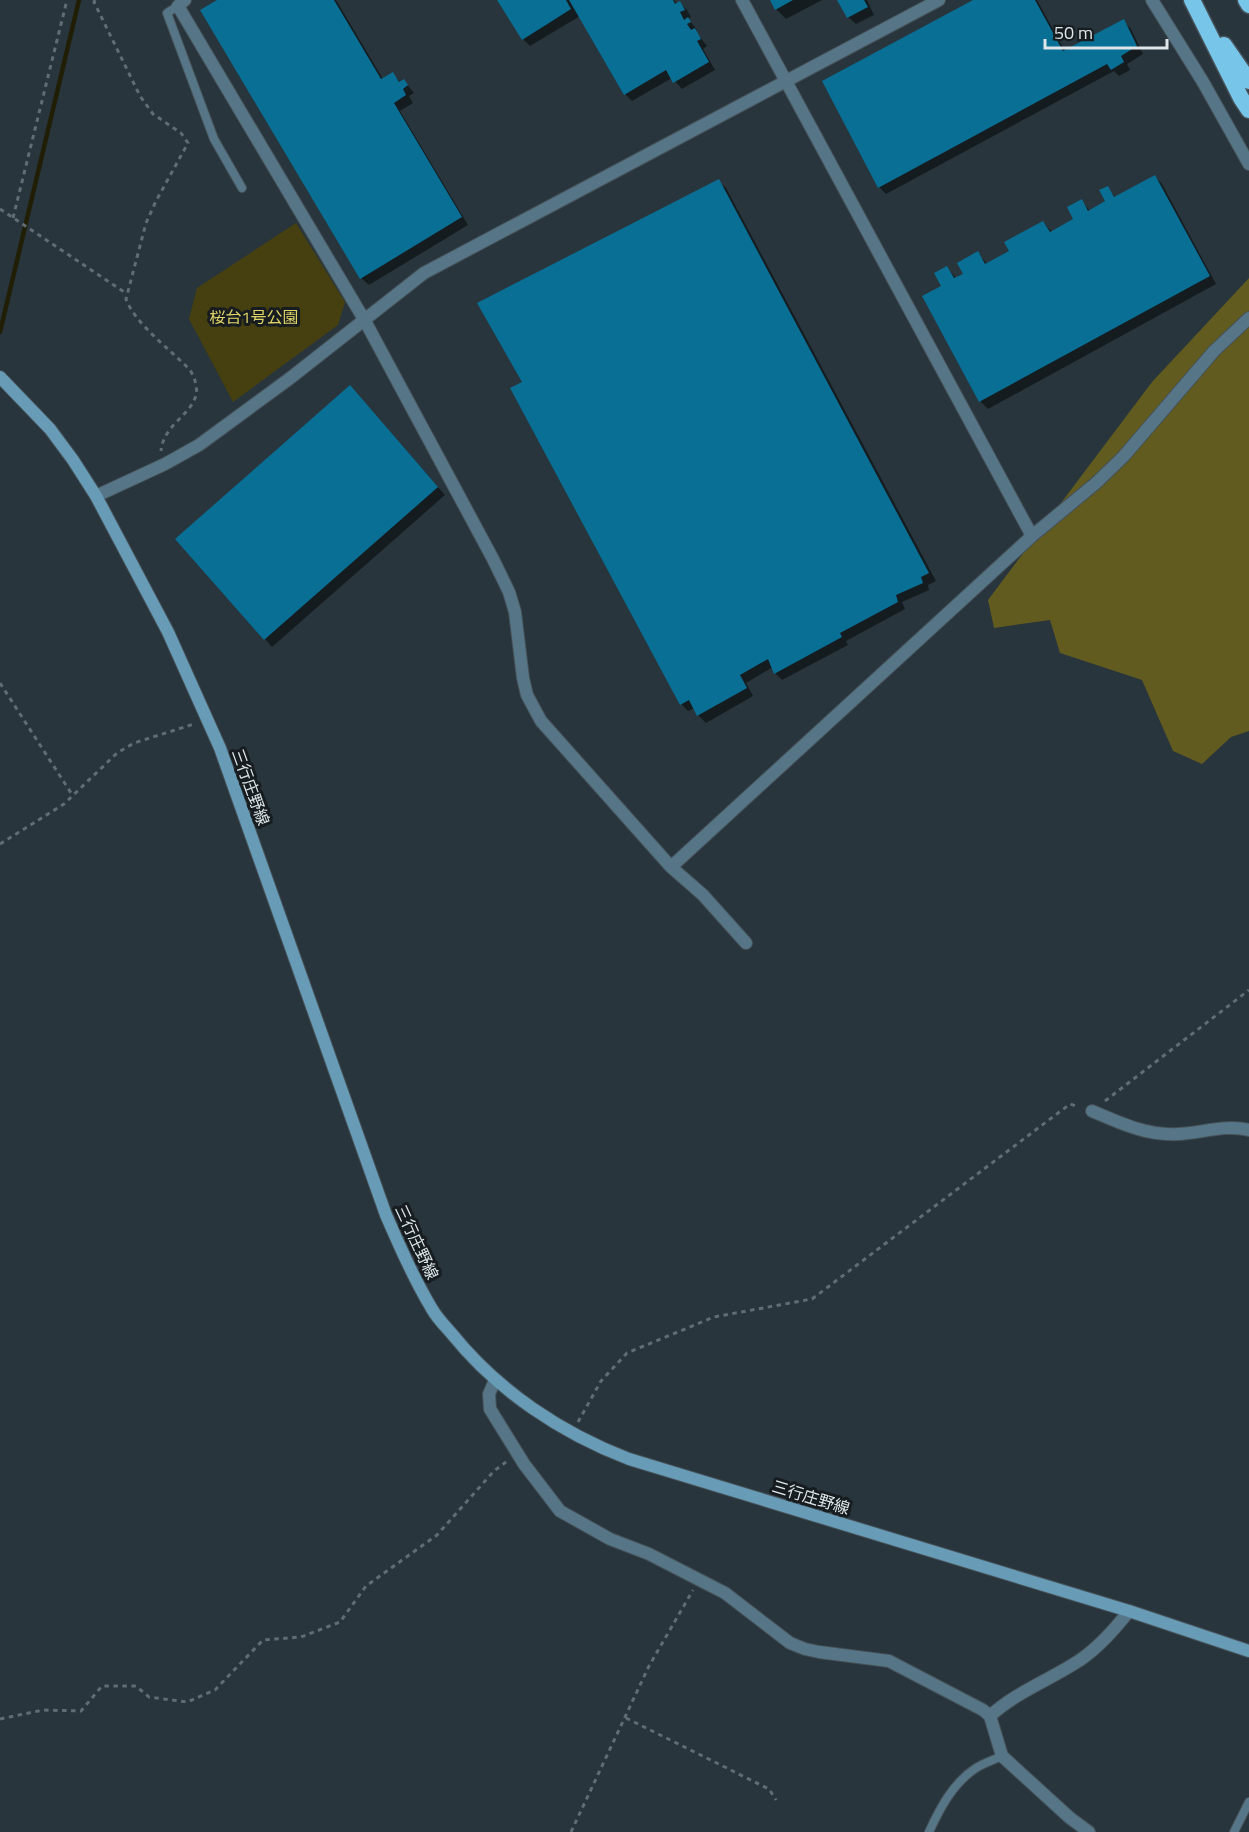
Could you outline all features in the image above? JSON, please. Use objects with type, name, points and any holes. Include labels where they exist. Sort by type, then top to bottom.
[{"type":"highway","points":[[1192,0],[1249,81]]},
{"type":"highway","points":[[1192,0],[1249,110]]},
{"type":"highway","points":[[1246,0],[1249,4]]},
{"type":"main road","name":"三行庄野線","points":[[0,377],[50,429],[73,460],[96,496],[168,632],[220,748],[386,1215],[409,1268],[433,1311],[462,1347],[495,1380],[546,1418],[591,1443],[629,1459],[1129,1611],[1249,1651]]},
{"type":"street","points":[[741,0],[1032,536]]},
{"type":"street","points":[[96,496],[165,464],[199,445],[365,321],[424,273],[939,0]]},
{"type":"street","points":[[1152,0],[1203,82],[1249,164]]},
{"type":"street","points":[[181,3],[365,321],[509,592],[515,612],[525,686],[541,721],[671,867],[703,896],[746,943]]},
{"type":"street","points":[[671,867],[1032,536],[1096,483],[1123,457],[1214,351],[1249,318]]},
{"type":"street","points":[[1092,1111],[1131,1127],[1156,1134],[1177,1135],[1239,1127],[1249,1130]]},
{"type":"street","points":[[495,1380],[489,1394],[490,1409],[524,1464],[560,1511],[610,1539],[650,1554],[725,1593],[790,1643],[812,1650],[889,1661],[983,1710],[990,1716],[1002,1756],[1070,1818],[1089,1832]]},
{"type":"street","points":[[990,1716],[1005,1702],[1081,1659],[1116,1629],[1129,1611]]},
{"type":"lane","points":[[181,3],[167,13],[214,140],[242,189]]},
{"type":"lane","points":[[929,1832],[947,1798],[961,1781],[977,1767],[1002,1756]]},
{"type":"lane","points":[[1234,1832],[1249,1802]]},
{"type":"path","points":[[15,220],[67,0]]},
{"type":"path","points":[[95,0],[140,96],[153,114],[182,133],[188,143],[146,223],[126,299],[130,309],[140,321],[190,370],[196,380],[195,401],[162,441],[161,452],[165,464]]},
{"type":"path","points":[[0,209],[127,294]]},
{"type":"path","points":[[0,683],[73,796]]},
{"type":"path","points":[[0,844],[64,804],[117,753],[134,742],[207,720]]},
{"type":"path","points":[[572,1432],[602,1381],[627,1353],[714,1317],[812,1299],[1070,1104],[1092,1111],[1249,990]]},
{"type":"path","points":[[0,1719],[44,1710],[81,1711],[102,1686],[136,1686],[149,1697],[187,1702],[215,1690],[263,1640],[301,1637],[340,1622],[366,1586],[437,1535],[494,1471],[518,1453]]},
{"type":"path","points":[[571,1832],[649,1666],[698,1580]]},
{"type":"path","points":[[626,1718],[769,1789],[776,1800]]},
{"type":"green space","name":"桜台1号公園","points":[[296,223],[345,302],[338,325],[233,402],[189,319],[197,288]]},
{"type":"shaded area","points":[[1249,278],[1249,731],[1231,737],[1202,764],[1173,751],[1142,680],[1060,653],[1050,620],[994,628],[988,600],[1152,382]]},
{"type":"building","points":[[217,0],[334,0],[381,79],[393,72],[399,82],[404,79],[408,85],[403,89],[406,95],[394,103],[462,217],[360,279],[200,10]]},
{"type":"building","points":[[497,0],[566,0],[571,9],[522,40]]},
{"type":"building","points":[[569,0],[673,0],[675,4],[680,1],[685,10],[680,12],[684,20],[688,17],[691,22],[687,24],[691,30],[695,28],[701,39],[697,41],[709,62],[673,83],[666,70],[624,95]]},
{"type":"building","points":[[770,0],[793,0],[775,10]]},
{"type":"building","points":[[837,0],[864,0],[868,7],[847,18]]},
{"type":"building","points":[[973,0],[1035,0],[1063,51],[1124,19],[1137,46],[1121,56],[1124,62],[1111,70],[1107,64],[878,188],[822,81]]},
{"type":"building","points":[[1155,175],[1210,276],[979,402],[922,296],[941,286],[934,273],[947,266],[954,278],[963,274],[957,263],[978,251],[985,264],[1009,251],[1004,242],[1043,221],[1050,232],[1073,219],[1067,207],[1082,199],[1088,211],[1105,201],[1099,190],[1108,186],[1114,197]]},
{"type":"building","points":[[719,179],[929,573],[921,577],[923,583],[896,595],[898,602],[840,633],[842,637],[774,674],[768,659],[740,675],[747,688],[697,716],[689,700],[680,705],[510,388],[522,382],[477,303]]},
{"type":"building","points":[[350,385],[438,487],[264,640],[175,539]]},
{"type":"waterway","points":[[0,332],[79,0]]}]
